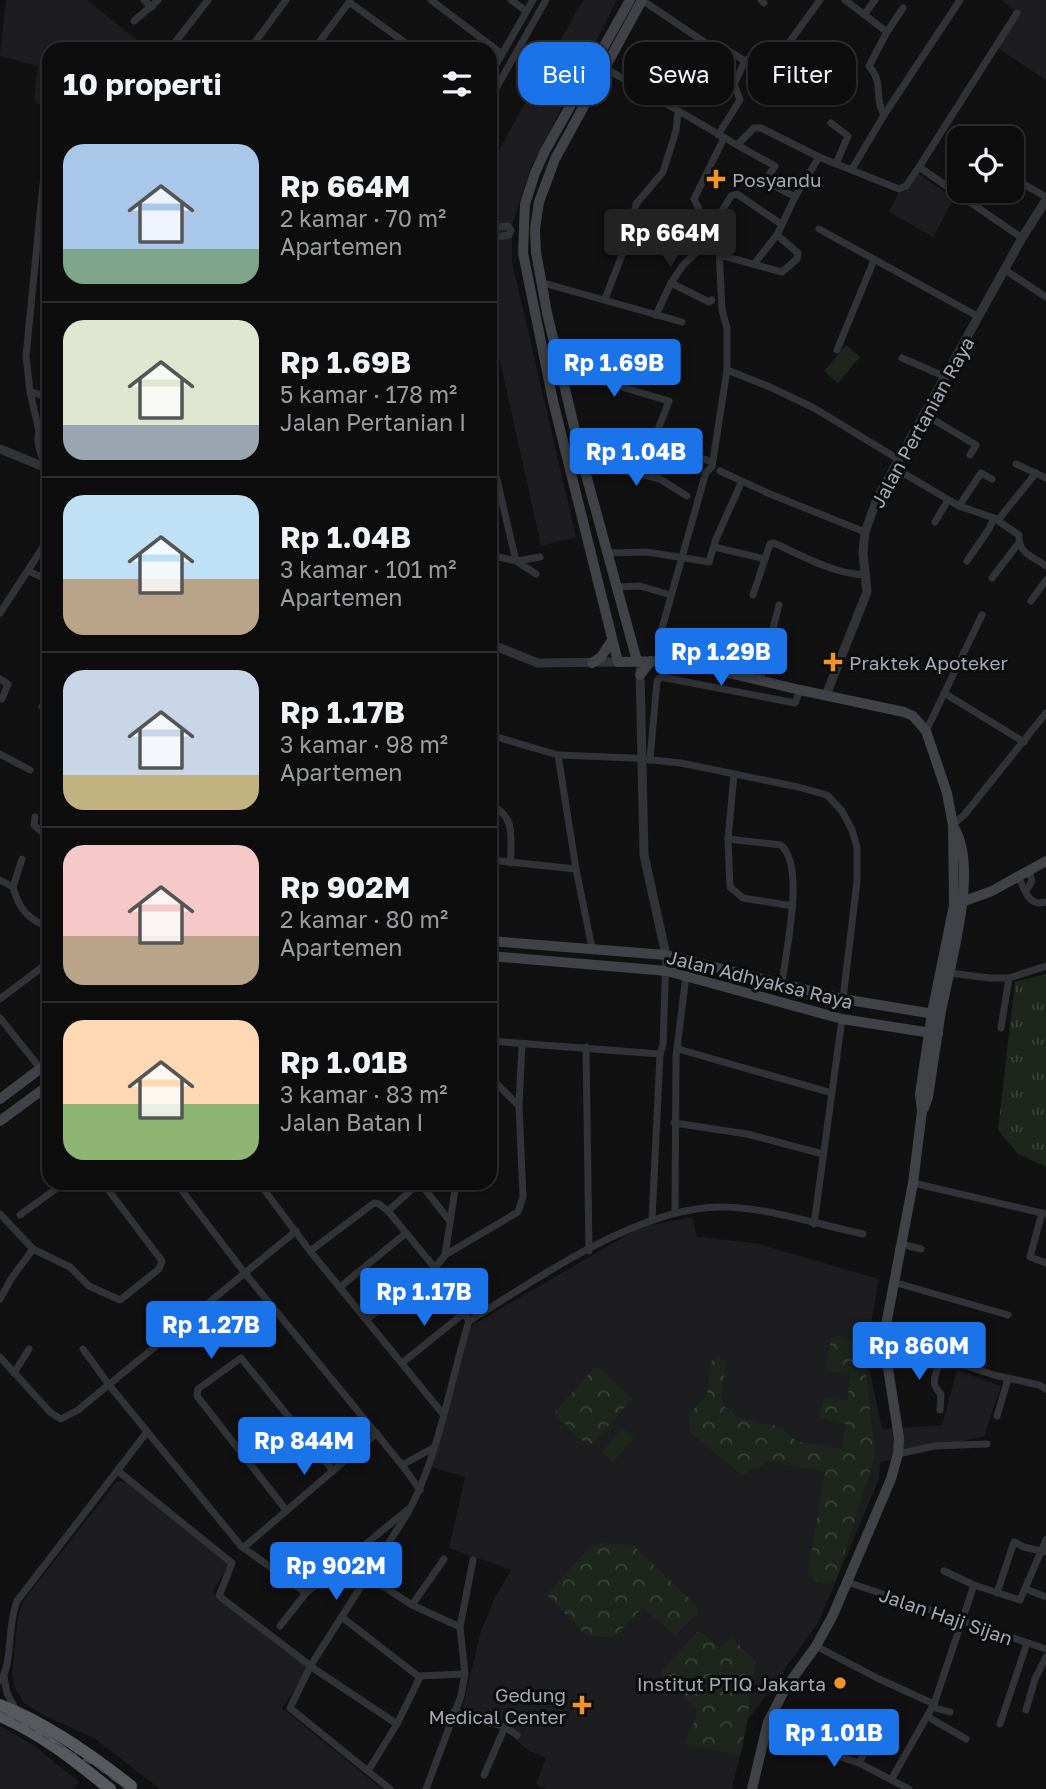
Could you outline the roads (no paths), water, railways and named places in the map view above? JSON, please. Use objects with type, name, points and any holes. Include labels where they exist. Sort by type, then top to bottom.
[{"type":"highway","points":[[0,1705],[18,1712],[63,1739],[131,1786]]},
{"type":"highway","points":[[0,1716],[41,1737],[110,1789]]},
{"type":"highway","points":[[0,1724],[34,1738],[86,1770]]},
{"type":"highway","points":[[41,1737],[63,1739]]},
{"type":"main road","points":[[610,55],[628,0]]},
{"type":"main road","points":[[642,0],[545,150],[528,193],[523,228],[523,253],[553,401],[612,640],[618,662],[679,661],[904,712],[913,716],[926,731],[944,780],[953,825],[958,904],[950,973],[931,1013],[917,1030]]},
{"type":"main road","points":[[585,105],[555,159],[539,202],[535,229],[540,282],[576,438],[638,661]]},
{"type":"main road","points":[[592,663],[608,649],[612,640]]},
{"type":"main road","points":[[632,642],[647,653],[664,660]]},
{"type":"main road","points":[[640,675],[650,661]]},
{"type":"main road","points":[[958,904],[992,891],[1046,861]]},
{"type":"main road","points":[[752,1789],[765,1732],[780,1698],[816,1646],[833,1615],[891,1479],[898,1454],[899,1437],[891,1400],[886,1333],[893,1282],[913,1183],[922,1111],[920,1094],[934,1033],[931,1013],[958,904]]},
{"type":"main road","name":"Jalan Adhyaksa Raya","points":[[497,941],[666,956],[843,999],[931,1013]]},
{"type":"main road","name":"Jalan Adhyaksa Raya","points":[[497,957],[667,971],[842,1018],[934,1033]]},
{"type":"main road","points":[[0,1099],[42,1067]]},
{"type":"main road","points":[[0,1121],[42,1090]]},
{"type":"street","points":[[144,0],[155,3]]},
{"type":"street","points":[[175,42],[208,0]]},
{"type":"street","points":[[255,42],[286,0]]},
{"type":"street","points":[[430,0],[486,42]]},
{"type":"street","points":[[511,0],[526,11]]},
{"type":"street","points":[[497,63],[533,0]]},
{"type":"street","points":[[497,87],[547,0]]},
{"type":"street","points":[[642,0],[722,54],[727,50],[745,61],[748,59],[770,68],[820,0]]},
{"type":"street","points":[[845,0],[887,32]]},
{"type":"street","points":[[864,15],[874,0]]},
{"type":"street","points":[[852,169],[884,115],[960,0]]},
{"type":"street","points":[[320,42],[350,1],[405,42]]},
{"type":"street","points":[[134,21],[155,3]]},
{"type":"street","points":[[884,115],[879,107],[878,77],[869,66],[903,8]]},
{"type":"street","points":[[737,145],[754,128],[761,128],[836,164],[899,189],[906,187],[1017,13]]},
{"type":"street","points":[[497,50],[502,54]]},
{"type":"street","points":[[664,660],[659,639],[706,472],[712,467],[727,370],[727,328],[722,310],[719,249],[694,199],[740,100],[734,84],[745,61]]},
{"type":"street","points":[[610,71],[775,166],[765,181],[795,197]]},
{"type":"street","points":[[605,299],[630,234],[636,204],[663,172],[676,131],[678,111]]},
{"type":"street","points":[[831,123],[848,136],[836,164]]},
{"type":"street","points":[[754,264],[777,235],[795,197],[820,157]]},
{"type":"street","points":[[919,167],[1022,238]]},
{"type":"street","points":[[1024,185],[1046,199]]},
{"type":"street","points":[[42,193],[26,356],[42,460]]},
{"type":"street","points":[[656,315],[682,265],[698,251],[731,196],[737,194],[781,224]]},
{"type":"street","name":"Jalan Pertanian Raya","points":[[826,695],[867,592],[863,553],[865,531],[877,499],[1046,199]]},
{"type":"street","points":[[497,227],[508,226],[511,230],[509,235],[497,237]]},
{"type":"street","points":[[630,234],[654,245],[667,229]]},
{"type":"street","points":[[819,229],[979,317]]},
{"type":"street","points":[[720,256],[782,272],[797,259],[799,253],[777,235]]},
{"type":"street","points":[[837,350],[874,260]]},
{"type":"street","points":[[1005,270],[1046,298]]},
{"type":"street","points":[[540,282],[682,322]]},
{"type":"street","points":[[671,283],[706,301],[712,300]]},
{"type":"street","points":[[902,358],[944,380]]},
{"type":"street","points":[[727,370],[814,408],[948,500],[996,519],[1017,533],[1018,544],[992,578]]},
{"type":"street","points":[[562,377],[591,378],[668,401],[656,435],[658,443],[712,463]]},
{"type":"street","points":[[30,392],[42,395]]},
{"type":"street","points":[[924,414],[976,445],[970,455]]},
{"type":"street","points":[[39,431],[42,434]]},
{"type":"street","points":[[576,438],[603,441]]},
{"type":"street","points":[[0,449],[42,466]]},
{"type":"street","points":[[582,460],[660,479],[687,496]]},
{"type":"street","points":[[1016,464],[1046,478]]},
{"type":"street","points":[[720,471],[865,531]]},
{"type":"street","points":[[968,561],[996,519],[1036,472]]},
{"type":"street","points":[[960,506],[981,473],[992,479]]},
{"type":"street","points":[[497,480],[516,561]]},
{"type":"street","points":[[608,553],[647,552],[709,562],[720,528],[742,481]]},
{"type":"street","points":[[935,522],[948,500]]},
{"type":"street","points":[[754,595],[770,544],[774,543],[811,560],[855,575],[866,575]]},
{"type":"street","points":[[1018,544],[1021,550],[1046,566]]},
{"type":"street","points":[[714,547],[765,559]]},
{"type":"street","points":[[0,613],[42,549]]},
{"type":"street","points":[[516,561],[540,556]]},
{"type":"street","points":[[497,557],[516,561],[533,572],[530,559]]},
{"type":"street","points":[[28,571],[42,577]]},
{"type":"street","points":[[1031,601],[1046,580]]},
{"type":"street","points":[[618,587],[640,586],[671,595]]},
{"type":"street","points":[[760,681],[779,605]]},
{"type":"street","points":[[926,731],[982,615]]},
{"type":"street","points":[[497,647],[538,663],[618,662]]},
{"type":"street","name":"Jalan Adhyaksa Raya","points":[[638,661],[645,759],[644,855],[666,956]]},
{"type":"street","points":[[645,759],[657,681],[663,676],[795,703],[800,690]]},
{"type":"street","points":[[0,679],[8,684],[2,699]]},
{"type":"street","points":[[944,692],[1024,742]]},
{"type":"street","points":[[953,825],[965,814],[1046,713]]},
{"type":"street","points":[[497,737],[558,755],[681,763],[827,795],[842,811],[857,847],[857,881],[843,999]]},
{"type":"street","points":[[0,754],[30,770]]},
{"type":"street","points":[[558,755],[592,948]]},
{"type":"street","points":[[734,774],[728,839],[730,887],[743,898],[793,906]]},
{"type":"street","points":[[497,808],[507,815],[510,824],[510,863]]},
{"type":"street","points":[[35,817],[34,825],[42,832]]},
{"type":"street","points":[[728,839],[781,845],[792,861],[793,906],[782,984]]},
{"type":"street","points":[[22,859],[13,887],[19,907],[42,923]]},
{"type":"street","points":[[497,861],[576,869]]},
{"type":"street","points":[[1026,891],[1032,881],[1029,870]]},
{"type":"street","points":[[1018,876],[1032,902],[1046,902]]},
{"type":"street","points":[[0,880],[13,887]]},
{"type":"street","points":[[652,1220],[666,956]]},
{"type":"street","points":[[950,973],[1009,978],[1046,965]]},
{"type":"street","points":[[0,999],[42,967]]},
{"type":"street","points":[[675,1212],[674,1123],[686,975]]},
{"type":"street","points":[[1001,1028],[1009,978]]},
{"type":"street","points":[[0,1017],[42,1062]]},
{"type":"street","points":[[814,1224],[842,1018]]},
{"type":"street","points":[[497,1042],[660,1054]]},
{"type":"street","points":[[366,1320],[435,1268],[445,1255],[518,1212],[523,1197],[519,1107],[522,1044]]},
{"type":"street","points":[[586,1047],[589,1251]]},
{"type":"street","points":[[678,1049],[832,1093]]},
{"type":"street","points":[[497,1084],[519,1107]]},
{"type":"street","points":[[674,1123],[747,1134],[823,1154]]},
{"type":"street","points":[[913,1183],[1044,1213],[1030,1257],[1046,1263]]},
{"type":"street","points":[[20,1214],[54,1190]]},
{"type":"street","points":[[0,1214],[33,1249],[70,1267],[89,1286],[117,1300],[159,1269],[162,1261],[108,1190]]},
{"type":"street","points":[[181,1190],[420,1490]]},
{"type":"street","points":[[264,1190],[310,1251],[443,1414]]},
{"type":"street","points":[[388,1211],[412,1190]]},
{"type":"street","points":[[425,1190],[449,1220]]},
{"type":"street","points":[[445,1255],[455,1190]]},
{"type":"street","points":[[310,1251],[374,1203],[379,1204],[388,1211],[435,1268],[469,1321]]},
{"type":"street","points":[[390,1789],[290,1708],[311,1665],[369,1577],[420,1490],[469,1321],[554,1268],[652,1220],[675,1212],[734,1208],[863,1234]]},
{"type":"street","points":[[0,1357],[57,1418],[61,1419],[78,1410],[296,1231]]},
{"type":"street","points":[[340,1287],[405,1234]]},
{"type":"street","points":[[901,1244],[920,1249]]},
{"type":"street","points":[[0,1299],[33,1249]]},
{"type":"street","points":[[893,1282],[1008,1315]]},
{"type":"street","points":[[402,1363],[463,1314]]},
{"type":"street","points":[[886,1333],[911,1335],[942,1357],[1046,1389]]},
{"type":"street","points":[[13,1373],[29,1349]]},
{"type":"street","points":[[83,1349],[109,1385],[242,1547],[306,1593]]},
{"type":"street","points":[[286,1510],[203,1405],[197,1396],[198,1389],[239,1357],[243,1359],[333,1471]]},
{"type":"street","points":[[940,1410],[941,1395],[934,1389],[933,1384],[942,1357]]},
{"type":"street","points":[[997,1416],[1008,1379]]},
{"type":"street","points":[[18,1712],[2,1679],[13,1610],[39,1564],[102,1492],[147,1432]]},
{"type":"street","points":[[242,1547],[377,1433]]},
{"type":"street","points":[[898,1454],[934,1447],[987,1444]]},
{"type":"street","points":[[402,1465],[433,1448]]},
{"type":"street","points":[[118,1471],[232,1563],[219,1596],[311,1665],[397,1724]]},
{"type":"street","points":[[280,1626],[306,1593],[411,1507]]},
{"type":"street","points":[[944,1571],[974,1585],[1019,1600],[1044,1551],[1046,1540]]},
{"type":"street","points":[[997,1593],[1014,1542],[1044,1551]]},
{"type":"street","points":[[412,1605],[444,1559]]},
{"type":"street","points":[[426,1789],[461,1696],[464,1674],[460,1626],[472,1560]]},
{"type":"street","points":[[369,1577],[412,1605],[460,1626]]},
{"type":"street","name":"Jalan Haji Sijan","points":[[847,1582],[1046,1649]]},
{"type":"street","points":[[891,1780],[933,1706],[974,1585]]},
{"type":"street","points":[[1026,1589],[1046,1597]]},
{"type":"street","points":[[343,1618],[423,1677],[464,1674]]},
{"type":"street","points":[[1000,1724],[1027,1643]]},
{"type":"street","points":[[816,1646],[933,1706],[950,1712]]},
{"type":"street","points":[[1026,1710],[1035,1679],[1046,1657]]},
{"type":"street","points":[[368,1771],[423,1677]]},
{"type":"street","points":[[454,1711],[505,1727],[517,1735]]},
{"type":"street","points":[[928,1717],[966,1739]]},
{"type":"street","points":[[859,1763],[875,1733],[862,1723]]},
{"type":"street","points":[[484,1775],[505,1727]]},
{"type":"street","points":[[765,1732],[859,1763],[909,1789]]},
{"type":"railway","points":[[0,1711],[97,1767],[126,1789]]},
{"type":"place","name":"Posyandu","points":[[716,179]]},
{"type":"place","name":"Praktek Apoteker","points":[[833,662]]},
{"type":"place","name":"Institut PTIQ Jakarta","points":[[840,1683]]},
{"type":"place","name":"Gedung Medical Center","points":[[582,1705]]}]
